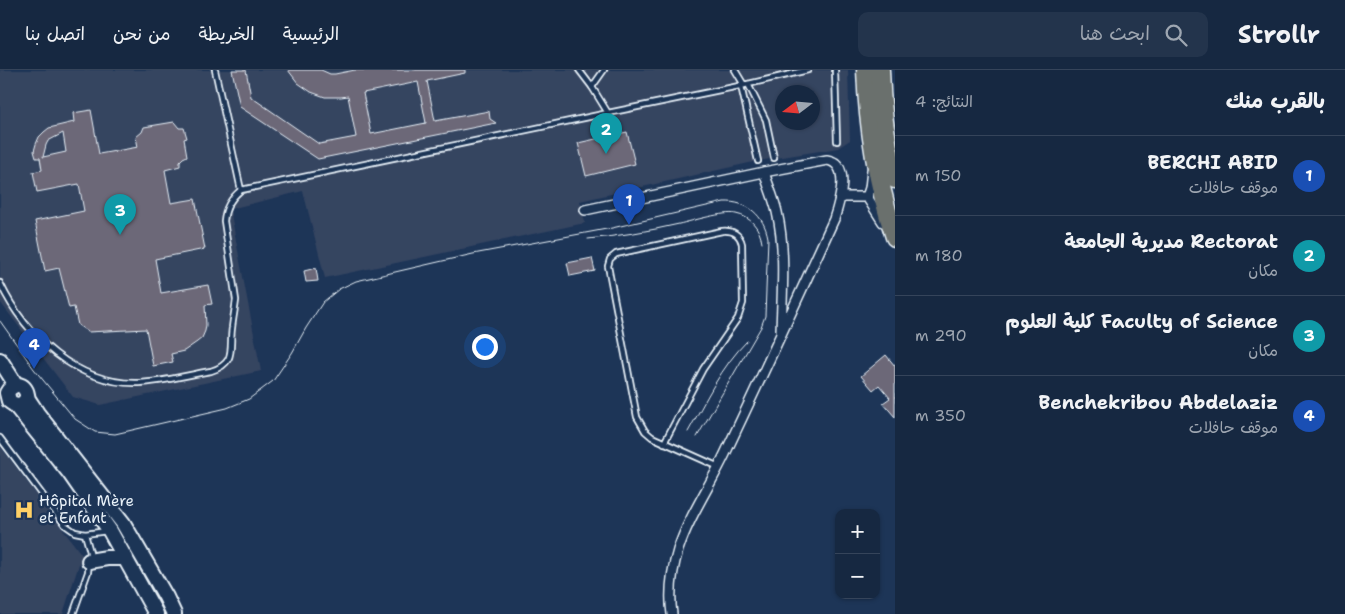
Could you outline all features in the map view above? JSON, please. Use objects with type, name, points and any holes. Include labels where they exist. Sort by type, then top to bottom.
[{"type":"highway","points":[[866,70],[870,127],[880,183],[895,237]]},
{"type":"highway","points":[[880,70],[880,86],[888,152],[895,179]]},
{"type":"main road","points":[[0,360],[8,387],[9,401],[15,405],[69,472],[110,531],[156,614]]},
{"type":"main road","points":[[8,387],[20,385],[26,390],[27,397],[37,413],[123,523],[174,614]]},
{"type":"main road","points":[[15,405],[22,404],[27,397]]},
{"type":"main road","points":[[110,531],[123,523]]},
{"type":"main road","points":[[89,561],[107,558],[126,558]]},
{"type":"street","points":[[867,196],[872,172],[870,127]]},
{"type":"street","points":[[585,210],[827,160],[832,160],[839,166],[841,171],[841,197],[834,219],[719,467],[688,524],[678,550],[672,578],[672,614]]},
{"type":"street","points":[[764,172],[777,211],[782,240],[781,336]]},
{"type":"street","points":[[841,197],[867,196]]},
{"type":"street","points":[[867,196],[881,217],[895,244]]},
{"type":"lane","points":[[215,70],[241,190]]},
{"type":"lane","points":[[579,70],[608,113]]},
{"type":"lane","points":[[592,87],[604,70]]},
{"type":"lane","points":[[735,70],[766,120],[774,158]]},
{"type":"lane","points":[[0,283],[14,308],[36,336],[65,361],[82,370],[119,382],[138,383],[217,369],[227,361],[232,350],[231,330],[235,310],[235,294],[225,227],[225,215],[229,203],[241,190],[808,70]]},
{"type":"lane","points":[[835,70],[837,140]]},
{"type":"lane","points":[[744,85],[758,160]]},
{"type":"lane","points":[[664,443],[703,369],[738,318],[742,308],[742,244],[737,234],[730,231],[722,231],[616,254],[612,256],[609,262],[638,417],[642,426],[648,434],[664,443],[719,467]]},
{"type":"lane","points":[[0,438],[65,525],[75,532],[85,534],[110,531]]},
{"type":"lane","points":[[73,614],[88,572],[90,552],[85,534]]},
{"type":"shaded area","points":[[0,70],[848,70],[850,140],[838,148],[758,161],[580,201],[585,223],[325,278],[303,191],[230,209],[261,371],[100,405],[73,397],[0,302]]},
{"type":"shaded area","name":"Hôpital Mère et Enfant","points":[[0,446],[82,555],[63,614],[0,614]]},
{"type":"building","points":[[232,70],[246,70],[251,97],[319,144],[356,137],[348,96],[325,97],[311,92],[298,83],[288,70],[321,70],[335,74],[355,70],[465,70],[465,73],[427,81],[435,121],[489,111],[490,119],[496,123],[318,159],[240,107]],"holes":[[[418,82],[426,123],[371,134],[363,93]]]},
{"type":"building","points":[[91,110],[99,154],[138,147],[136,137],[142,132],[144,127],[174,122],[179,128],[184,128],[187,138],[184,139],[187,156],[180,161],[180,166],[165,170],[171,203],[195,199],[205,249],[155,259],[161,293],[208,285],[212,304],[205,305],[206,325],[202,338],[184,351],[171,354],[173,362],[153,366],[146,329],[88,332],[78,325],[74,307],[69,308],[59,268],[45,271],[35,221],[84,211],[79,184],[37,192],[33,172],[42,170],[40,158],[36,158],[34,151],[39,137],[49,128],[74,122],[73,113]],"holes":[[[63,133],[66,152],[43,157],[48,141]]]},
{"type":"building","points":[[627,132],[635,164],[586,176],[578,143]]},
{"type":"building","points":[[592,258],[595,271],[570,276],[567,263]]},
{"type":"building","points":[[316,268],[318,281],[306,282],[304,271]]},
{"type":"building","points":[[886,355],[895,366],[895,417],[883,403],[890,398],[879,385],[873,390],[861,376]]},
{"type":"tram line","points":[[0,321],[34,369],[75,419],[95,432],[115,434],[227,408],[249,399],[273,381],[323,302],[339,289],[356,281],[473,254],[612,228],[724,202],[732,202],[753,211],[766,230],[768,238],[765,316],[761,327],[697,437]]},
{"type":"tram line","points":[[588,239],[645,231],[731,213],[741,215],[754,224],[762,243]]},
{"type":"tram line","points":[[688,432],[729,362],[747,341]]},
{"type":"place","name":"Rectorat مديرية الجامعة","points":[[606,154]]},
{"type":"place","name":"BERCHI ABID","points":[[629,225]]},
{"type":"place","name":"Faculty of Science كلية العلوم","points":[[120,235]]},
{"type":"place","name":"Benchekribou Abdelaziz","points":[[34,369]]},
{"type":"place","name":"Hôpital Mère et Enfant","points":[[24,510]]}]
